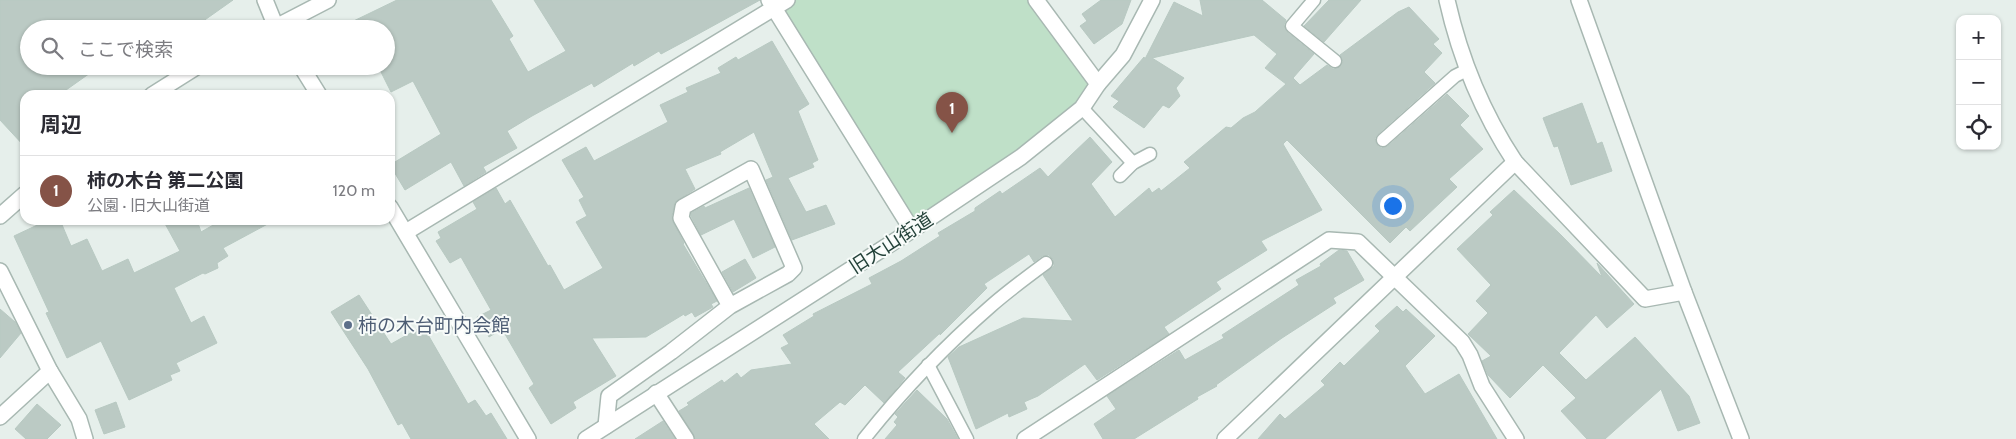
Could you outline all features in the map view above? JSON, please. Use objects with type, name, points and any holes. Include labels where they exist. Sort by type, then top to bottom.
[{"type":"street","points":[[265,0],[271,20]]},
{"type":"street","points":[[289,20],[328,0]]},
{"type":"street","points":[[1036,0],[1098,84]]},
{"type":"street","name":"旧大山街道","points":[[586,439],[912,230],[1021,157],[1082,108],[1098,84],[1123,55],[1152,0]]},
{"type":"street","points":[[1447,0],[1457,43],[1467,70],[1503,144],[1515,162],[1646,298],[1684,292]]},
{"type":"street","points":[[1578,0],[1684,292],[1741,439]]},
{"type":"street","points":[[406,232],[777,3],[912,230]]},
{"type":"street","points":[[160,90],[184,75]]},
{"type":"street","points":[[307,75],[316,90]]},
{"type":"street","points":[[1225,439],[1515,162]]},
{"type":"street","points":[[606,426],[609,396],[671,352],[730,306],[788,274],[794,268],[751,168],[683,207],[682,218],[730,306]]},
{"type":"street","points":[[0,216],[20,198]]},
{"type":"street","points":[[395,215],[528,439]]},
{"type":"street","points":[[1025,439],[1329,240],[1358,242],[1462,342],[1470,355],[1482,386],[1516,439]]},
{"type":"street","points":[[0,271],[50,371],[78,420],[85,439]]},
{"type":"street","points":[[0,418],[50,371]]},
{"type":"street","points":[[656,393],[686,439]]},
{"type":"lane","points":[[1314,0],[1292,26],[1335,61]]},
{"type":"lane","points":[[1383,140],[1455,76],[1467,70]]},
{"type":"lane","points":[[1082,108],[1133,163]]},
{"type":"lane","points":[[1120,176],[1133,163],[1150,154]]},
{"type":"lane","points":[[864,439],[894,400],[928,365],[991,306],[1046,263]]},
{"type":"lane","points":[[928,365],[967,439]]},
{"type":"green space","points":[[787,0],[1036,0],[1098,84],[1082,108],[912,230],[774,8]]},
{"type":"building","points":[[0,0],[233,0],[205,20],[20,20],[20,75],[87,75],[66,90],[20,90],[20,142],[0,120]]},
{"type":"building","points":[[397,0],[491,0],[513,36],[509,39],[528,72],[566,51],[534,0],[760,0],[661,54],[659,51],[634,66],[633,63],[594,87],[592,83],[507,131],[517,148],[483,167],[486,172],[464,186],[451,162],[405,190],[395,173],[395,162],[441,134],[413,81],[395,90],[390,90],[382,75],[395,75],[395,20],[356,20]]},
{"type":"building","points":[[1101,0],[1131,0],[1122,24],[1094,44],[1080,26],[1087,21],[1082,14]]},
{"type":"building","points":[[1200,0],[1262,0],[1286,20],[1284,25],[1287,32],[1314,54],[1293,78],[1300,85],[1327,65],[1333,69],[1338,68],[1343,62],[1340,55],[1398,12],[1409,7],[1439,39],[1433,44],[1442,53],[1424,72],[1435,83],[1378,134],[1375,138],[1377,145],[1381,148],[1388,146],[1447,94],[1469,116],[1460,125],[1483,149],[1449,179],[1457,187],[1410,231],[1406,227],[1390,243],[1287,140],[1283,144],[1322,210],[1261,241],[1267,250],[1216,282],[1221,289],[1164,327],[1169,334],[1097,380],[1085,364],[1038,396],[1024,402],[1027,409],[1009,417],[1008,413],[976,429],[948,357],[959,347],[1023,318],[1073,321],[1043,275],[1054,266],[1053,259],[1049,255],[1042,256],[1034,262],[1029,254],[984,284],[987,288],[940,335],[940,333],[898,372],[905,378],[884,403],[865,385],[845,405],[840,402],[814,424],[829,439],[695,439],[679,411],[689,405],[687,403],[722,380],[724,383],[737,373],[741,378],[751,370],[792,364],[781,348],[789,344],[783,335],[814,316],[813,314],[872,284],[869,278],[901,261],[940,236],[938,233],[975,211],[975,208],[1000,191],[1002,194],[1040,168],[1048,177],[1090,137],[1112,162],[1091,184],[1115,217],[1149,188],[1152,193],[1159,188],[1161,191],[1190,168],[1184,162],[1226,127],[1231,128],[1243,118],[1255,112],[1286,84],[1265,68],[1277,54],[1254,35],[1152,58],[1184,78],[1176,88],[1180,96],[1169,108],[1163,105],[1144,128],[1113,107],[1119,101],[1111,96],[1144,57],[1145,59],[1174,2],[1203,16]]},
{"type":"building","points":[[1329,0],[1361,0],[1324,42],[1304,26]]},
{"type":"building","points":[[772,41],[809,104],[798,111],[818,160],[812,163],[814,167],[788,178],[806,212],[826,205],[835,224],[792,240],[766,180],[773,177],[754,132],[720,152],[721,154],[685,169],[695,189],[675,202],[672,216],[673,222],[683,244],[717,301],[711,304],[713,307],[695,317],[692,312],[685,316],[684,314],[646,337],[592,338],[616,376],[573,402],[576,408],[551,424],[529,388],[534,384],[502,329],[489,337],[477,317],[491,310],[461,257],[450,263],[436,241],[441,238],[438,232],[477,209],[473,202],[496,188],[505,204],[510,200],[564,290],[603,268],[576,222],[587,216],[579,200],[584,197],[562,160],[586,147],[594,161],[668,122],[660,105],[688,92],[686,88],[721,73],[718,68],[736,57],[738,60]]},
{"type":"building","points":[[1582,103],[1597,144],[1602,142],[1612,171],[1571,185],[1558,146],[1554,147],[1543,118]]},
{"type":"building","points":[[749,188],[775,247],[753,258],[734,219],[701,235],[691,216],[691,213],[704,206],[705,208]]},
{"type":"building","points":[[1514,190],[1602,277],[1597,263],[1634,304],[1607,328],[1596,315],[1559,353],[1586,380],[1635,337],[1689,396],[1700,423],[1678,431],[1661,389],[1605,439],[1587,439],[1561,411],[1576,398],[1543,365],[1510,398],[1488,375],[1482,361],[1491,356],[1468,334],[1488,313],[1476,301],[1491,285],[1457,249],[1493,215],[1490,212]]},
{"type":"building","points":[[37,225],[62,225],[71,246],[87,239],[102,271],[128,259],[134,273],[180,251],[166,225],[199,225],[201,232],[213,225],[266,225],[223,248],[228,256],[217,263],[218,268],[205,274],[203,273],[174,288],[191,323],[204,316],[217,343],[176,363],[180,371],[170,375],[172,380],[129,400],[101,341],[67,358],[46,313],[49,312],[14,236]]},
{"type":"building","points":[[1339,250],[1347,251],[1364,280],[1333,298],[1336,303],[1282,338],[1217,386],[1197,397],[1198,399],[1134,439],[1103,439],[1094,424],[1116,409],[1107,396],[1179,350],[1185,360],[1224,338],[1222,335],[1299,285],[1296,280],[1321,266],[1320,264]]},
{"type":"building","points":[[745,259],[756,278],[733,292],[722,272]]},
{"type":"building","points":[[359,295],[391,344],[423,326],[468,404],[475,400],[486,416],[491,413],[507,439],[411,439],[402,423],[398,425],[368,369],[331,312]]},
{"type":"building","points":[[1397,306],[1403,312],[1406,309],[1435,336],[1405,366],[1425,394],[1459,374],[1497,439],[1258,439],[1280,414],[1285,419],[1325,385],[1321,381],[1340,362],[1344,366],[1380,331],[1375,326]]},
{"type":"building","points":[[0,309],[15,322],[21,333],[0,358]]},
{"type":"building","points":[[917,390],[947,419],[958,439],[885,439],[897,425],[894,422],[898,417],[895,414]]},
{"type":"building","points":[[116,402],[125,427],[104,434],[95,410]]},
{"type":"building","points":[[37,404],[61,425],[47,439],[26,439],[15,429]]},
{"type":"building","points":[[663,421],[675,439],[635,439]]},
{"type":"place","name":"柿の木台 第二公園","points":[[952,133]]},
{"type":"place","name":"柿の木台町内会館","points":[[348,325]]}]
